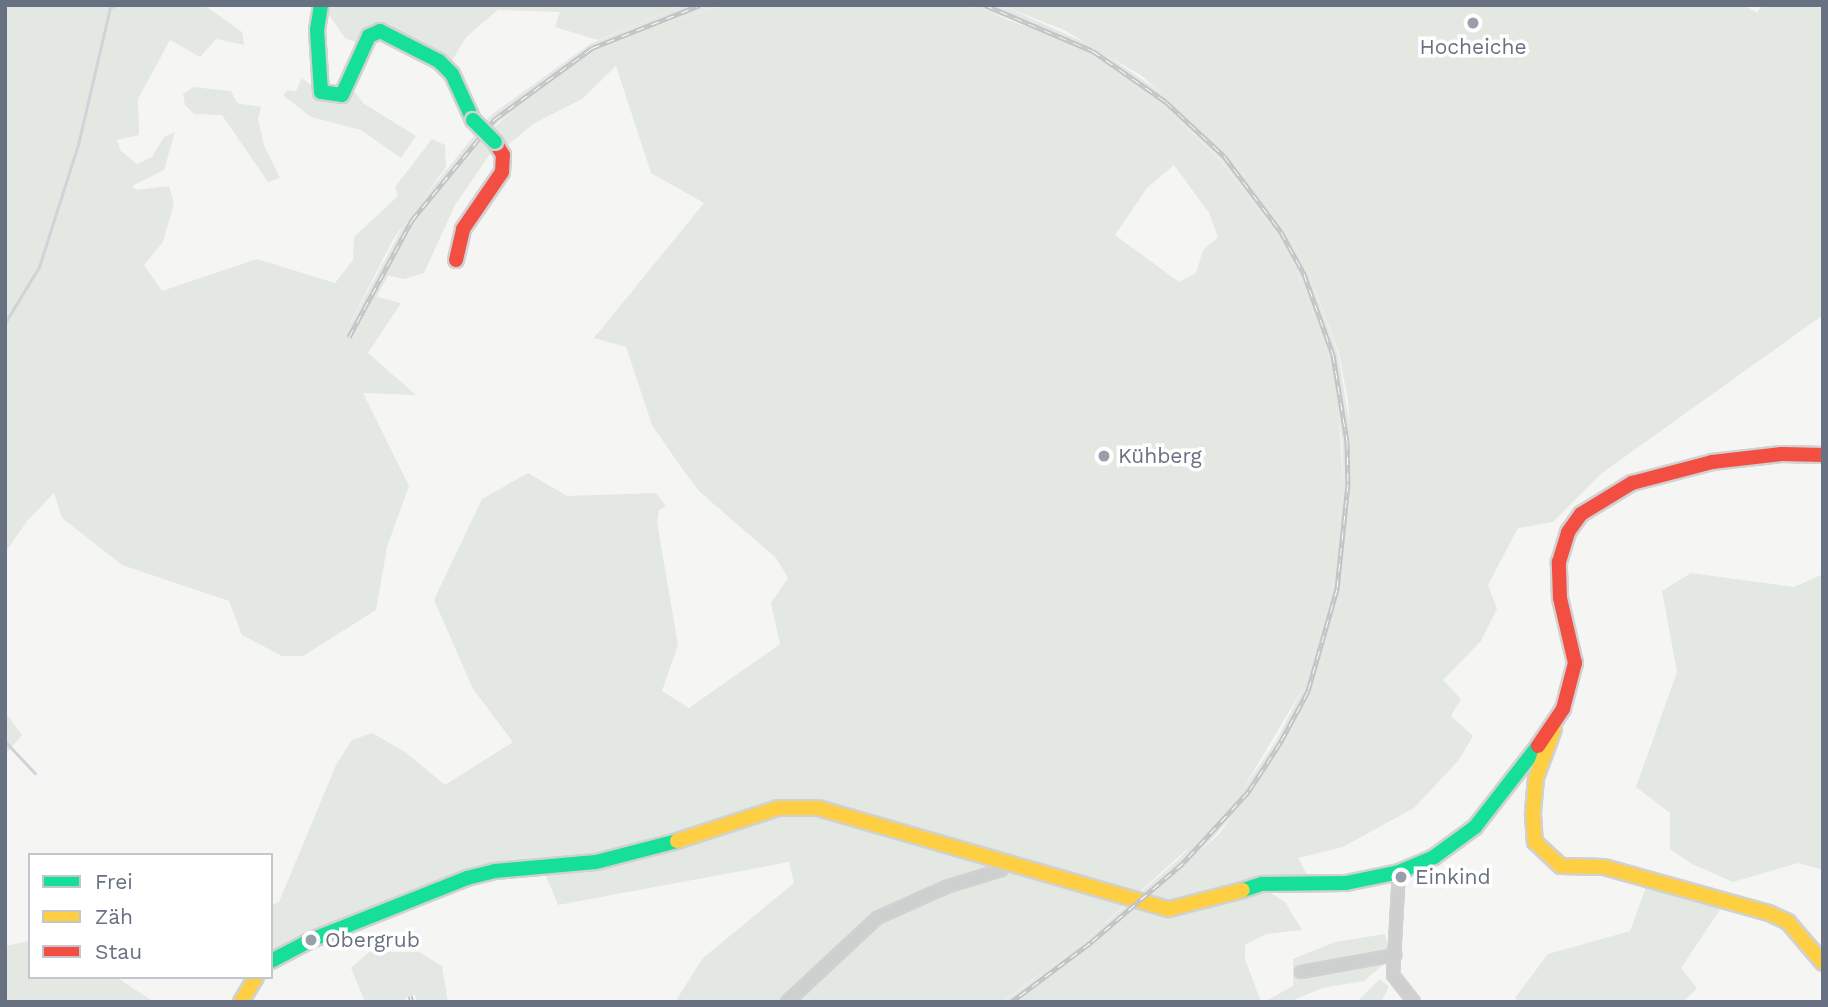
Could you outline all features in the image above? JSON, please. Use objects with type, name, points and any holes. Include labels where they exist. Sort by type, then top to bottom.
[{"type":"street","points":[[321,5],[317,30],[321,92],[342,95],[352,65],[369,36],[380,30],[439,61],[452,74],[473,120],[495,142],[503,155],[502,172],[463,229],[456,260]]},
{"type":"street","points":[[273,960],[311,940],[467,878],[495,871],[635,854],[778,808],[841,812],[1139,902],[1180,910],[1262,884],[1346,883],[1399,872],[1434,857],[1475,827],[1554,724],[1569,695],[1575,663],[1560,598],[1559,562],[1568,532],[1581,514],[1632,483],[1700,465],[1782,454],[1823,455]]},
{"type":"street","points":[[1554,724],[1554,740],[1536,778],[1533,815],[1535,842],[1560,866],[1604,867],[1769,913],[1788,922],[1823,964]]},
{"type":"street","points":[[787,1002],[877,918],[946,887],[1001,870],[1007,861]]},
{"type":"street","points":[[1399,872],[1393,975],[1414,1002]]},
{"type":"street","points":[[1301,972],[1395,955]]},
{"type":"street","points":[[241,1002],[255,979]]},
{"type":"shaded area","points":[[5,5],[204,5],[242,32],[244,45],[216,39],[200,57],[170,40],[138,99],[139,135],[117,140],[121,151],[137,164],[152,157],[164,137],[175,132],[164,170],[132,186],[136,190],[169,186],[174,203],[163,242],[144,265],[162,291],[257,259],[335,283],[353,260],[354,237],[398,196],[395,187],[432,139],[445,145],[446,167],[394,238],[344,335],[354,339],[374,296],[401,303],[368,353],[416,395],[363,393],[409,486],[387,547],[376,610],[303,656],[282,656],[242,635],[229,601],[122,565],[62,518],[54,493],[27,521],[5,553]]},
{"type":"shaded area","points":[[322,5],[683,5],[598,40],[555,27],[560,12],[498,10],[466,37],[447,69],[392,34],[358,43],[345,38]]},
{"type":"shaded area","points":[[683,5],[724,5],[651,27],[595,53],[498,122],[417,223],[353,340],[344,335],[408,217],[491,115],[590,44]]},
{"type":"shaded area","points":[[725,5],[964,5],[980,9],[1059,39],[1090,56],[1163,106],[1220,160],[1277,234],[1299,276],[1329,356],[1338,403],[1343,484],[1332,588],[1303,688],[1243,789],[1213,826],[1087,939],[1002,1002],[675,1002],[703,958],[794,883],[789,862],[558,905],[542,866],[495,870],[273,960],[273,904],[279,902],[336,765],[352,740],[372,733],[405,752],[445,785],[513,742],[473,689],[434,600],[482,499],[528,473],[567,496],[656,493],[666,506],[659,510],[657,522],[678,645],[662,691],[689,708],[780,644],[771,603],[788,578],[776,558],[700,492],[683,470],[652,425],[626,347],[594,338],[704,203],[651,173],[616,66],[582,99],[533,124],[504,148],[489,132],[536,91],[595,53],[651,27]],"holes":[[[1174,165],[1209,213],[1218,237],[1203,250],[1196,273],[1179,282],[1115,235],[1147,188]]]},
{"type":"shaded area","points":[[965,5],[1001,5],[1095,47],[1169,98],[1228,153],[1285,229],[1308,272],[1338,353],[1352,440],[1353,484],[1342,590],[1313,693],[1284,746],[1252,795],[1186,867],[1094,947],[1020,1002],[1003,1002],[1087,939],[1179,859],[1243,789],[1276,741],[1303,688],[1332,588],[1343,484],[1342,441],[1329,356],[1299,276],[1277,234],[1220,159],[1163,106],[1090,56],[1011,19]]},
{"type":"shaded area","points":[[1001,5],[1744,5],[1757,13],[1762,5],[1823,5],[1823,315],[1602,473],[1553,522],[1518,528],[1488,585],[1497,609],[1481,641],[1443,680],[1461,699],[1451,716],[1473,736],[1458,761],[1414,808],[1343,847],[1298,858],[1312,883],[1263,888],[1285,902],[1302,930],[1266,934],[1245,945],[1245,959],[1261,1002],[1020,1002],[1142,906],[1220,833],[1284,746],[1313,693],[1342,590],[1353,484],[1348,401],[1339,353],[1308,272],[1285,229],[1228,153],[1142,76],[1064,30]]},
{"type":"shaded area","points":[[302,78],[318,91],[345,97],[352,88],[363,103],[416,136],[401,158],[361,130],[311,117],[283,95],[288,90],[296,91]]},
{"type":"shaded area","points":[[193,87],[231,91],[237,103],[261,107],[258,119],[264,145],[280,178],[268,182],[222,115],[194,114],[185,105],[183,94]]},
{"type":"shaded area","points":[[486,136],[493,142],[492,151],[455,205],[424,273],[404,279],[386,275],[417,223]]},
{"type":"shaded area","points":[[1691,573],[1794,587],[1823,574],[1823,870],[1798,863],[1733,882],[1692,864],[1670,849],[1670,813],[1636,787],[1677,672],[1662,591]]},
{"type":"shaded area","points":[[5,712],[22,735],[5,755]]},
{"type":"shaded area","points":[[1649,879],[1725,902],[1681,968],[1697,988],[1683,1002],[1519,1002],[1515,998],[1548,954],[1630,931]]},
{"type":"shaded area","points":[[1385,934],[1391,958],[1364,981],[1322,988],[1289,1002],[1264,1002],[1293,986],[1293,959],[1335,942]]},
{"type":"shaded area","points":[[28,941],[28,979],[119,979],[154,1002],[5,1002],[5,946]]},
{"type":"shaded area","points":[[369,952],[419,952],[442,966],[448,1002],[417,1002],[415,995],[405,998],[406,1002],[365,1002],[351,968]]},
{"type":"shaded area","points":[[1380,979],[1389,987],[1381,1002],[1357,1002]]},
{"type":"waterway","points":[[5,323],[39,267],[78,145],[110,8],[115,5]]},
{"type":"waterway","points":[[5,741],[35,773]]},
{"type":"railway","points":[[349,337],[412,220],[495,119],[592,48],[700,5]]},
{"type":"railway","points":[[985,5],[1093,51],[1166,102],[1224,156],[1281,232],[1304,274],[1333,355],[1347,441],[1348,484],[1337,589],[1308,691],[1280,743],[1248,792],[1183,863],[1090,943],[1011,1002]]},
{"type":"railway","points":[[410,996],[412,1002]]},
{"type":"traffic: fast","points":[[321,5],[317,30],[321,92],[342,95],[369,36],[380,31],[439,61],[452,74],[473,120]]},
{"type":"traffic: fast","points":[[473,120],[495,142]]},
{"type":"traffic: fast","points":[[1243,890],[1262,884],[1346,883],[1399,872],[1434,857],[1475,827],[1538,746]]},
{"type":"traffic: fast","points":[[273,960],[311,940],[467,878],[495,871],[596,862],[677,841]]},
{"type":"traffic: slow","points":[[1554,729],[1536,778],[1533,815],[1535,842],[1561,866],[1604,867],[1769,913],[1788,922],[1823,963]]},
{"type":"traffic: slow","points":[[677,841],[778,808],[818,808],[1169,909],[1243,890]]},
{"type":"traffic: slow","points":[[241,1002],[255,979]]},
{"type":"traffic: jam","points":[[456,260],[463,229],[502,172],[503,155],[495,142]]},
{"type":"traffic: jam","points":[[1538,746],[1563,709],[1575,663],[1560,598],[1559,562],[1568,532],[1581,514],[1632,483],[1712,462],[1782,454],[1823,455]]},
{"type":"place","name":"Hocheiche","points":[[1473,23]]},
{"type":"place","name":"Kühberg","points":[[1104,456]]},
{"type":"place","name":"Einkind","points":[[1401,877]]},
{"type":"place","name":"Obergrub","points":[[311,940]]}]
